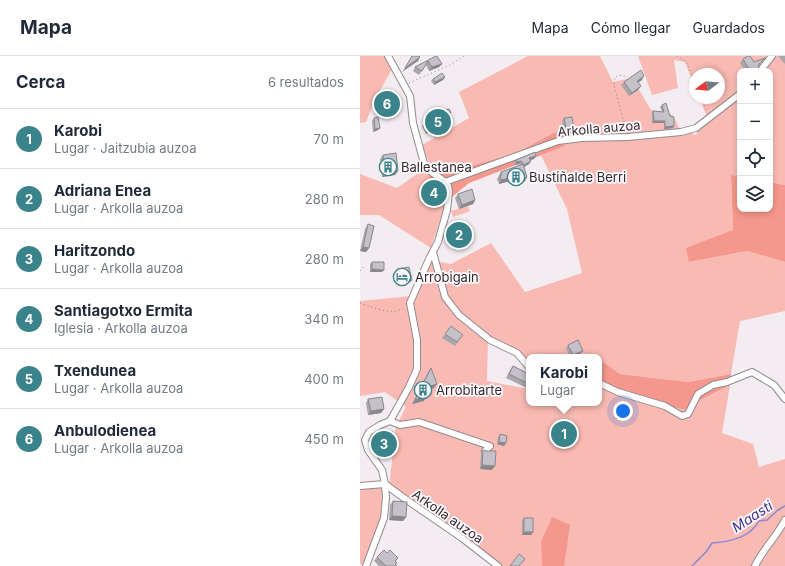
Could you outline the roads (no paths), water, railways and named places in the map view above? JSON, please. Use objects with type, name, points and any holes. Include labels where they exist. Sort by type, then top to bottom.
[{"type":"street","points":[[366,566],[384,518],[386,498],[382,470],[368,450],[365,440],[369,432],[390,421],[406,393],[417,368],[417,340],[410,302],[438,242],[447,210],[449,192],[448,186],[445,182],[425,167],[413,123],[410,96],[388,56]]},
{"type":"street","points":[[762,68],[772,56]]},
{"type":"street","name":"Arkolla auzoa","points":[[445,182],[558,141],[582,138],[628,137],[681,132],[696,128],[737,96]]},
{"type":"street","points":[[433,252],[445,297],[459,314],[490,340],[517,353],[526,364]]},
{"type":"street","points":[[602,384],[618,392],[665,406],[682,416],[688,414],[698,394],[713,385],[727,382],[752,372],[774,385],[785,399]]},
{"type":"street","points":[[390,421],[400,425],[420,422],[490,446],[485,451]]},
{"type":"street","points":[[360,486],[385,484]]},
{"type":"street","name":"Arkolla auzoa","points":[[385,484],[462,538],[498,566]]},
{"type":"street","points":[[756,566],[759,558],[779,531],[785,520]]},
{"type":"waterway","name":"Maasti","points":[[692,566],[706,552],[712,543],[725,542],[745,535],[755,527],[759,521],[767,520],[785,506]]},
{"type":"place","name":"Anbulodienea","points":[[387,104]]},
{"type":"place","name":"Txendunea","points":[[438,122]]},
{"type":"place","name":"Ballestanea","points":[[388,167]]},
{"type":"place","name":"Bustiñalde Berri","points":[[516,177]]},
{"type":"place","name":"Santiagotxo Ermita","points":[[434,193]]},
{"type":"place","name":"Adriana Enea","points":[[459,235]]},
{"type":"place","name":"Arrobigain","points":[[402,277]]},
{"type":"place","name":"Arrobitarte","points":[[423,390]]},
{"type":"place","name":"Karobi","points":[[564,434]]},
{"type":"place","name":"Haritzondo","points":[[384,444]]}]
